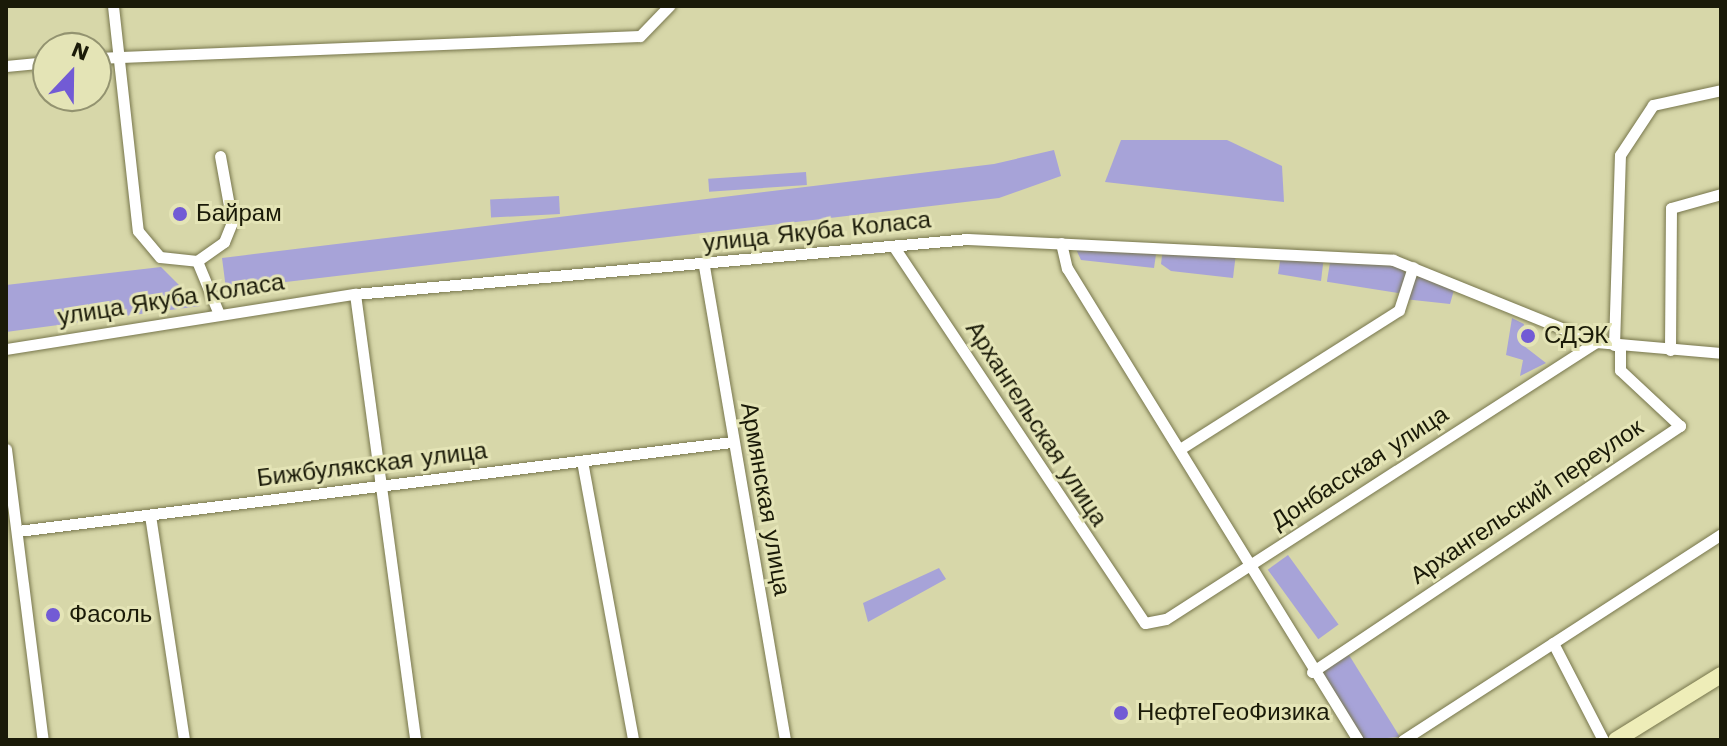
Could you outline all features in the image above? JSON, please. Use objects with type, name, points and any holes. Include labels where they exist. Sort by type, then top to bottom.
[{"type":"street","points":[[113,6],[138,231],[160,257],[197,261],[224,242],[232,222],[220,156]]},
{"type":"street","points":[[112,56],[640,36],[669,6]]},
{"type":"street","points":[[6,66],[32,64]]},
{"type":"street","points":[[1617,346],[1620,155],[1653,105],[1721,90]]},
{"type":"street","points":[[1670,350],[1671,208],[1721,194]]},
{"type":"street","name":"улица Якуба Коласа","points":[[6,349],[355,294],[704,266],[968,239],[1346,254],[1413,267],[1596,342],[1721,353]]},
{"type":"street","points":[[1061,243],[1067,268],[1180,449],[1312,672],[1358,740]]},
{"type":"street","name":"Архангельская улица","points":[[894,247],[1145,623]]},
{"type":"street","points":[[197,261],[219,314]]},
{"type":"street","name":"Армянская улица","points":[[704,266],[785,740]]},
{"type":"street","points":[[1180,449],[1399,310],[1413,267]]},
{"type":"street","points":[[355,294],[384,486],[415,740]]},
{"type":"street","name":"Донбасская улица","points":[[1145,623],[1166,619],[1250,567],[1596,342]]},
{"type":"street","name":"Архангельский переулок","points":[[1312,672],[1680,426],[1620,370],[1617,346]]},
{"type":"street","name":"Бижбулякская улица","points":[[18,531],[732,442]]},
{"type":"street","points":[[6,449],[43,740]]},
{"type":"street","points":[[582,461],[633,740]]},
{"type":"street","points":[[150,515],[184,740]]},
{"type":"street","points":[[1403,740],[1721,534]]},
{"type":"street","points":[[1553,643],[1603,740]]},
{"type":"street","points":[[1616,740],[1721,675]]},
{"type":"shaded area","points":[[1121,140],[1227,140],[1282,166],[1284,202],[1105,182]]},
{"type":"shaded area","points":[[1054,150],[1061,176],[999,198],[226,289],[222,258],[994,164]]},
{"type":"shaded area","points":[[806,172],[807,185],[709,192],[708,179]]},
{"type":"shaded area","points":[[559,196],[560,214],[491,218],[490,200]]},
{"type":"shaded area","points":[[1074,245],[1157,248],[1154,268],[1081,260]]},
{"type":"shaded area","points":[[1163,248],[1236,253],[1233,278],[1171,271],[1161,264]]},
{"type":"shaded area","points":[[1281,255],[1324,256],[1321,281],[1278,274]]},
{"type":"shaded area","points":[[1331,256],[1410,269],[1406,294],[1327,282]]},
{"type":"shaded area","points":[[161,267],[200,306],[6,332],[6,285]]},
{"type":"shaded area","points":[[1413,270],[1456,283],[1450,304],[1404,299]]},
{"type":"shaded area","points":[[1512,318],[1524,324],[1520,343],[1546,363],[1520,376],[1523,360],[1506,355]]},
{"type":"shaded area","points":[[1288,555],[1339,625],[1318,639],[1268,570]]},
{"type":"shaded area","points":[[939,568],[946,579],[868,622],[863,603]]},
{"type":"shaded area","points":[[1349,655],[1400,737],[1362,740],[1316,674]]},
{"type":"place","name":"Байрам","points":[[180,214]]},
{"type":"place","name":"СДЭК","points":[[1528,336]]},
{"type":"place","name":"Фасоль","points":[[53,615]]},
{"type":"place","name":"НефтеГеоФизика","points":[[1121,713]]}]
